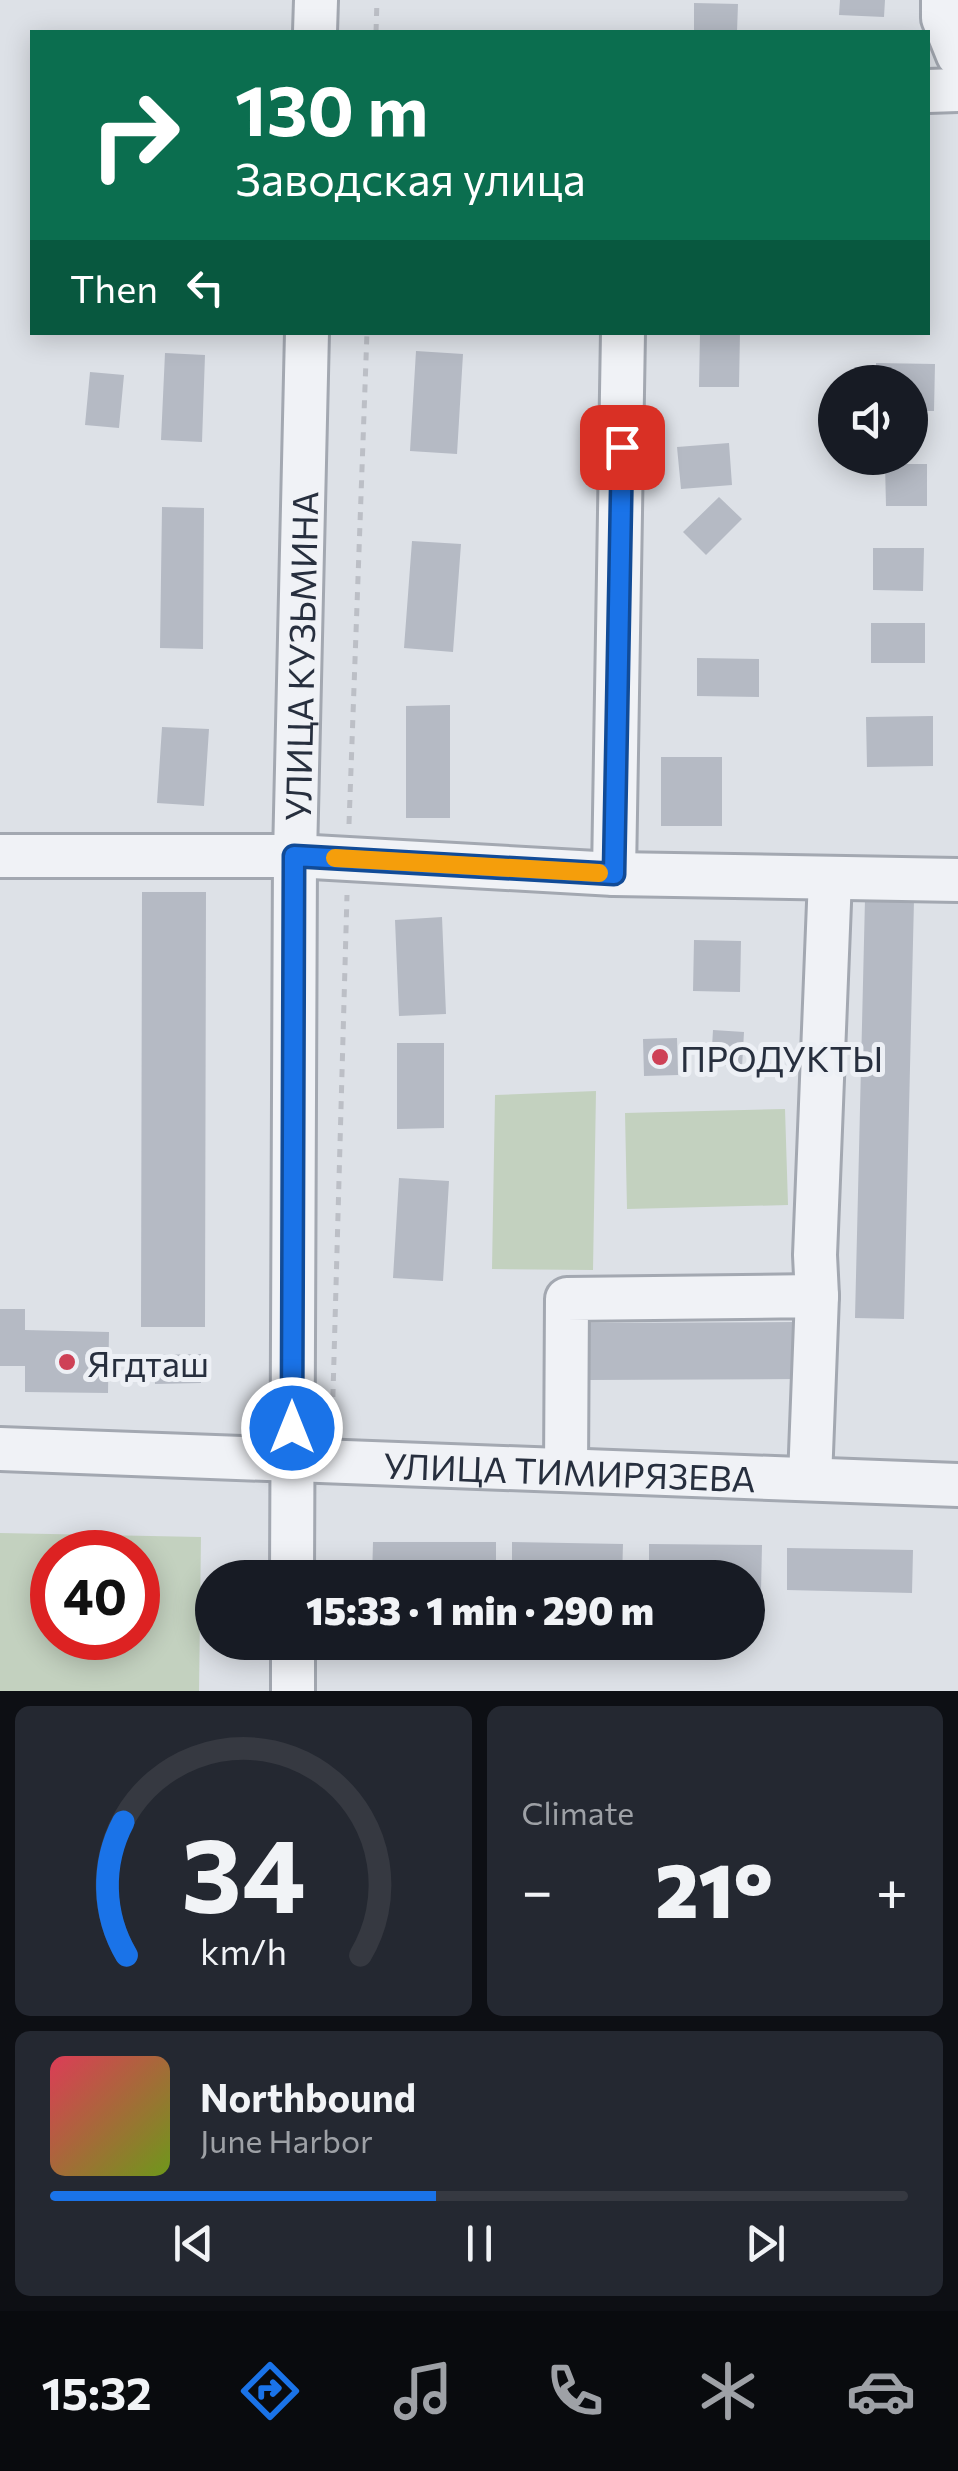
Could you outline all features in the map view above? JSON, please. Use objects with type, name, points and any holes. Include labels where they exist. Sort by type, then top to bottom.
[{"type":"street","points":[[315,30],[316,0]]},
{"type":"street","points":[[943,0],[942,18],[958,55]]},
{"type":"street","points":[[930,92],[958,90]]},
{"type":"street","name":"УЛИЦА КУЗЬМИНА","points":[[295,1560],[312,1461],[294,856],[307,335]]},
{"type":"street","points":[[614,874],[623,335]]},
{"type":"street","points":[[0,856],[294,856],[614,874],[958,880]]},
{"type":"street","points":[[810,1479],[830,878]]},
{"type":"street","points":[[566,1470],[567,1299],[817,1296]]},
{"type":"street","name":"УЛИЦА ТИМИРЯЗЕВА","points":[[0,1449],[958,1484]]},
{"type":"street","points":[[292,1660],[293,1691]]},
{"type":"path","points":[[376,0],[376,30]]},
{"type":"path","points":[[312,1461],[348,859],[367,335]]},
{"type":"green space","points":[[596,1091],[593,1270],[492,1269],[495,1095]]},
{"type":"green space","points":[[785,1109],[788,1205],[627,1209],[625,1113]]},
{"type":"green space","points":[[0,1533],[30,1534],[30,1660],[160,1660],[160,1536],[201,1537],[201,1560],[195,1560],[195,1660],[199,1660],[199,1691],[0,1691]]},
{"type":"building","points":[[840,0],[885,0],[884,17],[839,15]]},
{"type":"building","points":[[694,3],[738,4],[737,30],[694,30]]},
{"type":"building","points":[[700,335],[740,335],[739,387],[699,387]]},
{"type":"building","points":[[416,351],[463,354],[457,454],[410,451]]},
{"type":"building","points":[[165,353],[205,355],[202,442],[161,440]]},
{"type":"building","points":[[935,364],[934,411],[928,411],[928,365],[876,365]]},
{"type":"building","points":[[90,372],[124,375],[119,428],[85,425]]},
{"type":"building","points":[[729,443],[732,485],[681,489],[677,447]]},
{"type":"building","points":[[885,475],[927,475],[927,506],[886,506]]},
{"type":"building","points":[[719,497],[742,519],[706,555],[683,532]]},
{"type":"building","points":[[162,507],[204,508],[203,649],[160,648]]},
{"type":"building","points":[[412,541],[461,544],[453,652],[404,648]]},
{"type":"building","points":[[873,548],[924,548],[923,591],[873,590]]},
{"type":"building","points":[[871,623],[925,623],[925,663],[871,663]]},
{"type":"building","points":[[697,658],[759,659],[759,697],[697,696]]},
{"type":"building","points":[[450,705],[450,818],[406,818],[406,706]]},
{"type":"building","points":[[933,716],[933,766],[867,767],[866,717]]},
{"type":"building","points":[[162,727],[209,729],[204,806],[157,803]]},
{"type":"building","points":[[661,757],[722,757],[722,826],[661,826]]},
{"type":"building","points":[[142,892],[206,892],[205,1327],[141,1327]]},
{"type":"building","points":[[865,899],[914,900],[904,1319],[855,1318]]},
{"type":"building","points":[[442,917],[446,1014],[399,1016],[395,920]]},
{"type":"building","points":[[694,940],[741,941],[740,992],[693,991]]},
{"type":"building","points":[[713,1030],[744,1032],[742,1067],[711,1065]]},
{"type":"building","points":[[677,1038],[678,1075],[644,1076],[643,1039]]},
{"type":"building","points":[[397,1043],[444,1043],[444,1128],[397,1129]]},
{"type":"building","points":[[399,1178],[449,1181],[443,1281],[393,1278]]},
{"type":"building","points":[[0,1309],[25,1309],[25,1330],[109,1332],[108,1393],[25,1392],[25,1366],[0,1366]]},
{"type":"building","points":[[797,1322],[797,1379],[586,1380],[586,1323]]},
{"type":"building","points":[[201,1354],[201,1383],[155,1384],[155,1355]]},
{"type":"building","points":[[373,1542],[496,1542],[496,1560],[372,1560]]},
{"type":"building","points":[[512,1542],[623,1544],[623,1560],[512,1560]]},
{"type":"building","points":[[649,1544],[762,1545],[762,1560],[649,1560]]},
{"type":"building","points":[[787,1548],[913,1550],[912,1593],[787,1590]]},
{"type":"slow traffic","points":[[335,858],[599,873]]},
{"type":"place","name":"ПРОДУКТЫ","points":[[660,1057]]},
{"type":"place","name":"Ягдташ","points":[[67,1362]]},
{"type":"route","points":[[292,1428],[294,856],[614,874],[622,447]]}]
